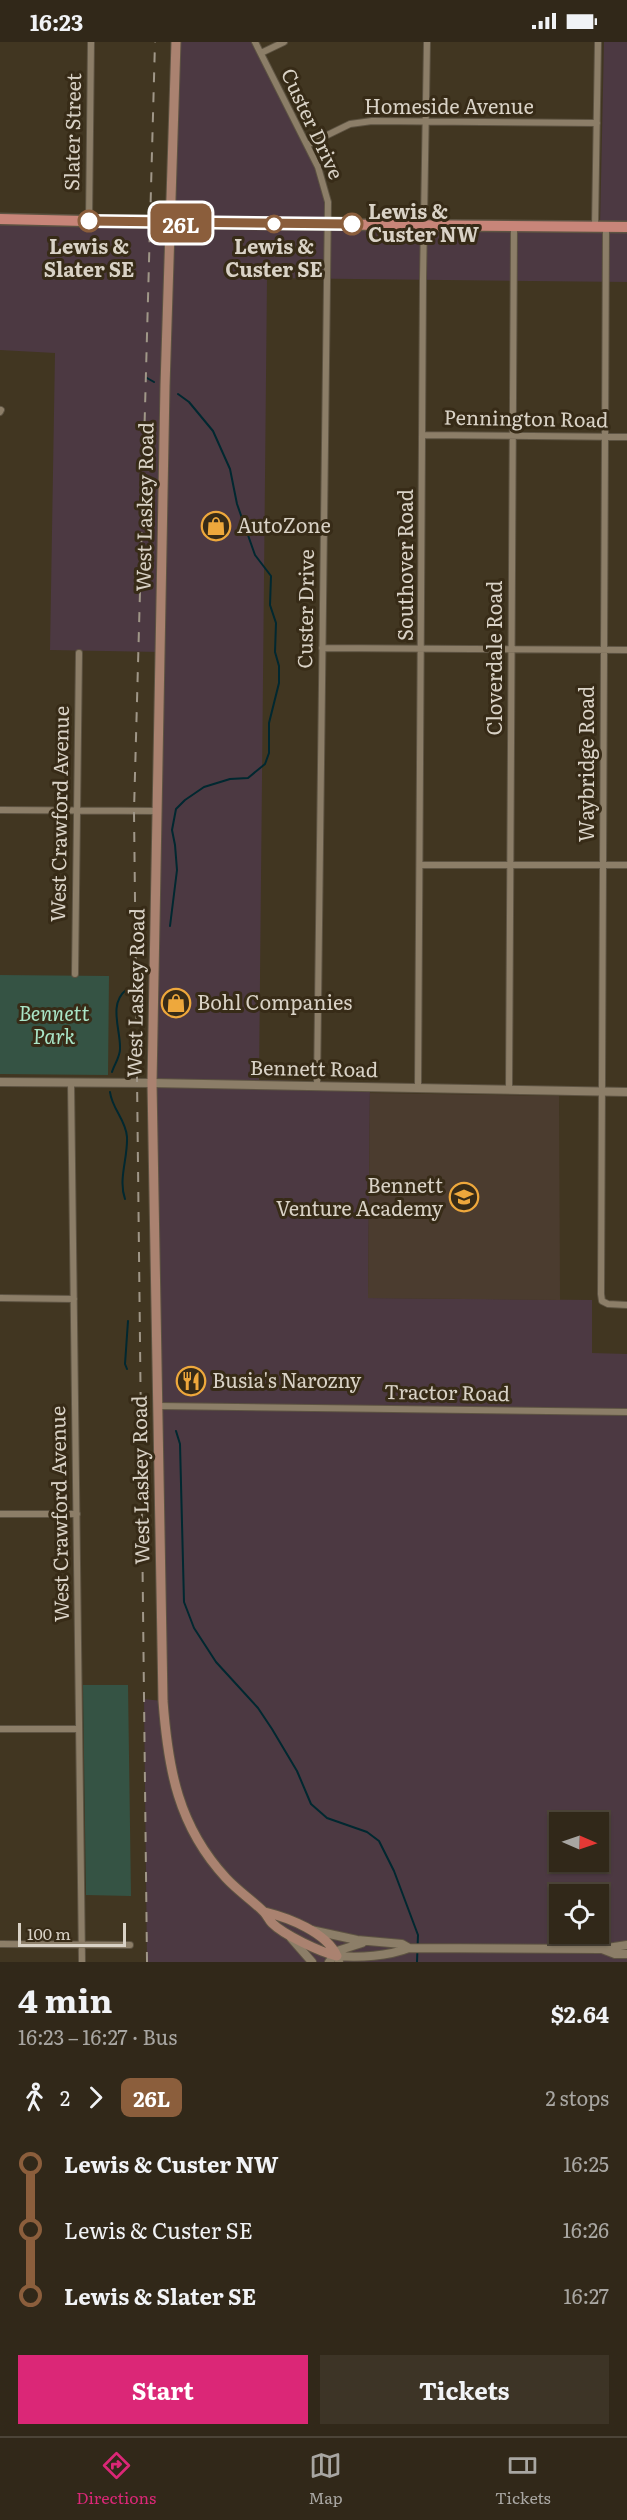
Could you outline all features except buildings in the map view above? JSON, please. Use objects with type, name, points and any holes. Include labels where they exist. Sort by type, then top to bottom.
[{"type":"main road","name":"West Laskey Road","points":[[176,42],[170,223],[152,1083],[163,1701],[166,1741],[173,1782],[191,1826],[208,1855],[232,1884],[265,1912],[272,1923],[285,1933],[335,1958]]},
{"type":"main road","points":[[0,219],[170,223],[627,227]]},
{"type":"main road","name":"West Laskey Road","points":[[265,1912],[310,1930],[335,1958]]},
{"type":"street","name":"Slater Street","points":[[89,221],[91,42]]},
{"type":"street","name":"Custer Drive","points":[[255,42],[323,180],[328,202],[316,1086]]},
{"type":"street","points":[[261,53],[285,42]]},
{"type":"street","name":"Southover Road","points":[[418,1088],[427,42]]},
{"type":"street","name":"Waybridge Road","points":[[598,42],[597,123],[605,437],[602,1301],[608,1304],[627,1305]]},
{"type":"street","name":"Homeside Avenue","points":[[307,145],[350,124],[372,121],[597,123]]},
{"type":"street","name":"Cloverdale Road","points":[[509,1089],[514,226]]},
{"type":"street","name":"Pennington Road","points":[[424,435],[627,437]]},
{"type":"street","points":[[322,648],[627,650]]},
{"type":"street","name":"West Crawford Avenue","points":[[75,974],[79,654]]},
{"type":"street","points":[[0,810],[157,811]]},
{"type":"street","points":[[420,865],[627,866]]},
{"type":"street","name":"Bennett Road","points":[[0,1082],[627,1092]]},
{"type":"street","name":"West Crawford Avenue","points":[[71,1083],[82,1962]]},
{"type":"street","points":[[0,1298],[74,1299]]},
{"type":"street","name":"Tractor Road","points":[[158,1406],[627,1412]]},
{"type":"street","points":[[0,1514],[77,1514]]},
{"type":"street","points":[[0,1729],[79,1729]]},
{"type":"street","points":[[310,1930],[375,1942],[402,1944],[409,1948]]},
{"type":"street","name":"West Laskey Road","points":[[285,1933],[312,1962]]},
{"type":"street","points":[[335,1958],[350,1946],[375,1942]]},
{"type":"street","points":[[0,1944],[130,1945]]},
{"type":"street","points":[[335,1958],[399,1952],[409,1948],[601,1949],[627,1945]]},
{"type":"street","points":[[601,1949],[615,1954],[627,1954]]},
{"type":"shaded area","points":[[175,42],[256,42],[323,180],[329,224],[600,227],[604,42],[627,42],[627,282],[267,278],[259,1080],[370,1083],[368,1298],[592,1300],[592,1353],[627,1354],[627,1962],[147,1962],[144,1699],[162,1701],[152,1083],[160,652],[50,650],[55,353],[0,350],[0,219],[170,223]]},
{"type":"shaded area","name":"Bennett Venture Academy","points":[[370,1093],[559,1096],[560,1300],[368,1298]]},
{"type":"green space","name":"Bennett Park","points":[[0,975],[109,976],[108,1075],[0,1074]]},
{"type":"green space","points":[[83,1685],[128,1685],[131,1896],[86,1895]]},
{"type":"waterway","points":[[147,378],[154,382]]},
{"type":"waterway","points":[[170,926],[177,870],[172,830],[176,809],[204,787],[230,779],[248,778],[265,764],[269,753],[269,723],[279,683],[279,666],[275,652],[276,623],[270,605],[271,576],[255,555],[237,504],[230,469],[213,431],[189,402],[178,394]]},
{"type":"waterway","points":[[140,983],[145,980]]},
{"type":"waterway","points":[[112,1072],[120,1049],[116,1010],[126,990]]},
{"type":"waterway","points":[[110,1092],[127,1137],[122,1184],[125,1199]]},
{"type":"waterway","points":[[127,1369],[125,1364],[128,1321]]},
{"type":"waterway","points":[[176,1431],[180,1444],[184,1602],[194,1628],[216,1662],[258,1708],[272,1729],[297,1771],[311,1804],[327,1818],[367,1832],[379,1841],[394,1871],[418,1935],[417,1962]]},
{"type":"railway","points":[[147,1962],[134,811],[155,42]]},
{"type":"bus line","name":"26L","points":[[89,221],[352,224]]},
{"type":"place","name":"Lewis & Slater SE","points":[[89,221]]},
{"type":"place","name":"Lewis & Custer SE","points":[[274,224]]},
{"type":"place","name":"Lewis & Custer NW","points":[[352,224]]},
{"type":"place","name":"AutoZone","points":[[216,526]]},
{"type":"place","name":"Bohl Companies","points":[[176,1003]]},
{"type":"place","name":"Bennett Venture Academy","points":[[464,1197]]},
{"type":"place","name":"Busia's Narozny","points":[[191,1381]]}]
